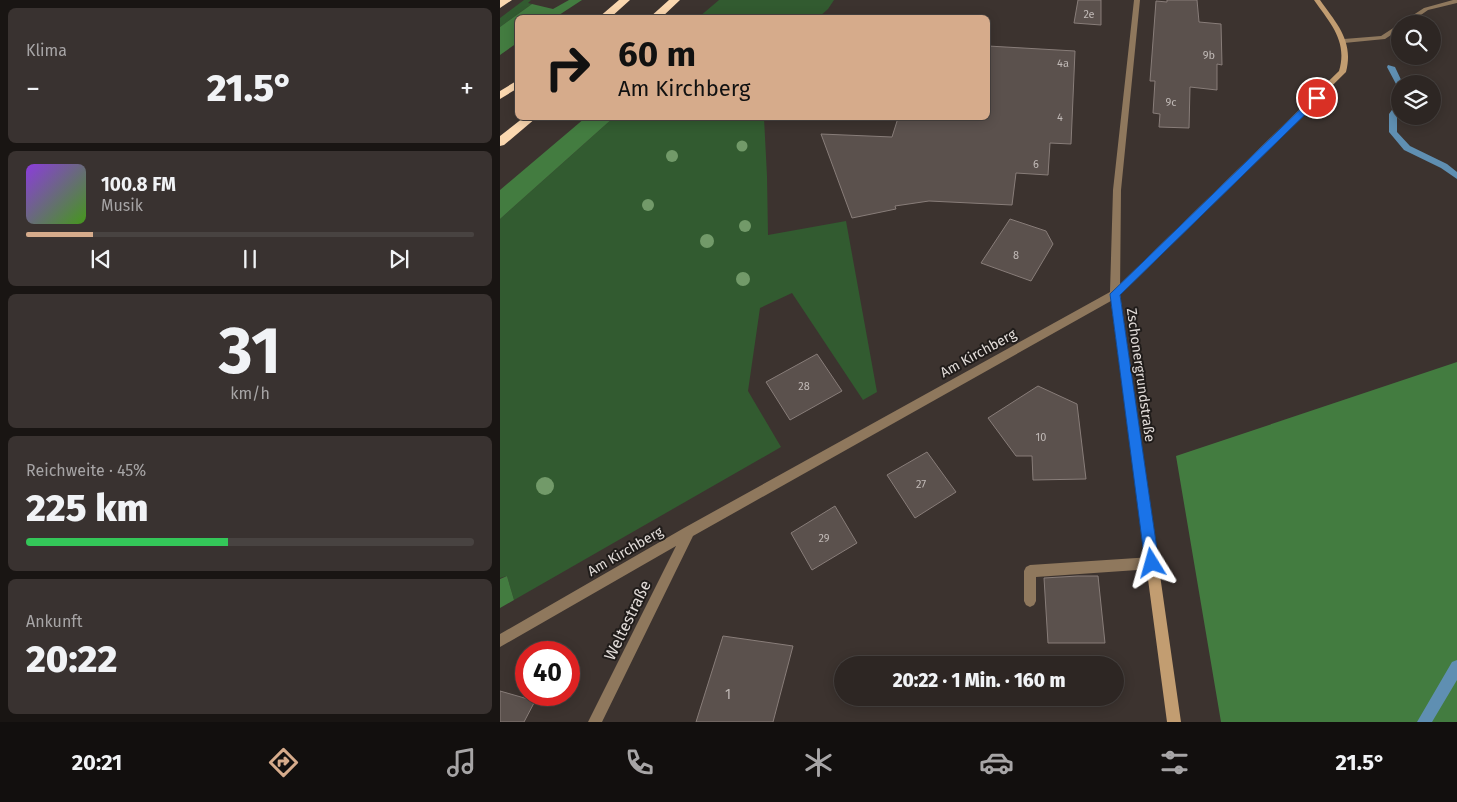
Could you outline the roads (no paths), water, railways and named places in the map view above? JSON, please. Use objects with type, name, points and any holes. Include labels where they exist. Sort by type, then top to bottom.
[{"type":"highway","points":[[500,5],[506,0]]},
{"type":"highway","points":[[607,15],[625,0]]},
{"type":"highway","points":[[657,15],[674,0]]},
{"type":"highway","points":[[500,96],[515,85]]},
{"type":"highway","points":[[500,142],[528,120]]},
{"type":"street","name":"Zschonergrundstraße","points":[[1137,0],[1117,190],[1115,294],[1174,722]]},
{"type":"street","points":[[1317,0],[1344,41],[1383,38],[1391,32]]},
{"type":"street","points":[[1417,15],[1426,9],[1457,1]]},
{"type":"street","name":"Am Kirchberg","points":[[500,641],[688,532],[1115,294],[1342,72],[1347,62],[1344,41]]},
{"type":"street","name":"Weltestraße","points":[[595,722],[688,532]]},
{"type":"street","points":[[1030,601],[1030,571],[1152,563]]},
{"type":"waterway","points":[[1391,67],[1395,75]]},
{"type":"waterway","points":[[1393,125],[1393,132],[1407,148],[1444,166],[1457,176]]},
{"type":"waterway","points":[[1424,722],[1457,667]]}]
